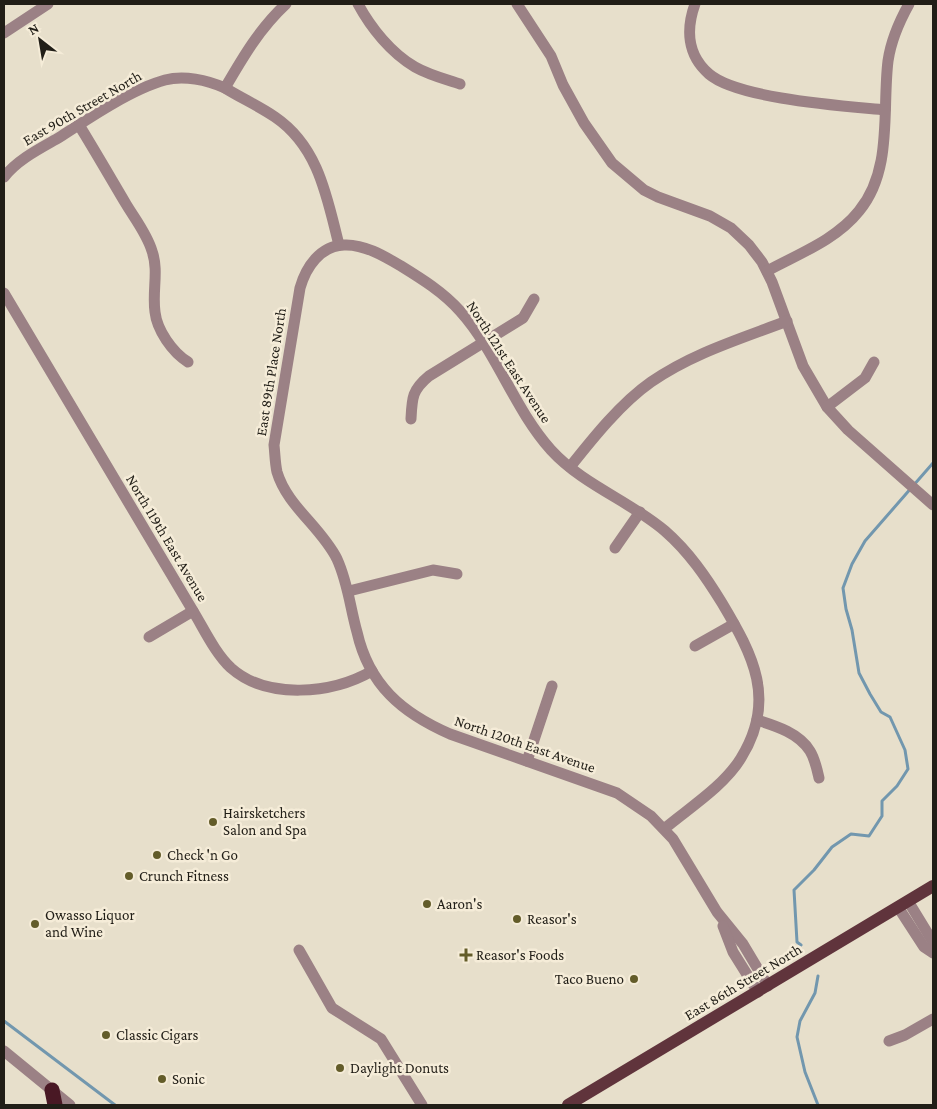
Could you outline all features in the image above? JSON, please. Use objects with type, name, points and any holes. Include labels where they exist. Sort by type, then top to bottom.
[{"type":"highway","points":[[52,1090],[56,1105]]},
{"type":"main road","name":"East 86th Street North","points":[[568,1105],[933,886]]},
{"type":"street","points":[[4,33],[48,4]]},
{"type":"street","points":[[286,4],[252,42],[225,88],[275,117],[301,142],[314,160],[324,185],[339,245]]},
{"type":"street","points":[[358,4],[374,30],[399,55],[416,68],[460,84]]},
{"type":"street","points":[[517,4],[551,56],[563,85],[584,122],[612,163],[644,190],[710,216],[731,228],[749,245],[767,270],[803,366],[827,406],[848,430],[933,505]]},
{"type":"street","points":[[695,4],[688,31],[691,46],[700,63],[709,74],[722,82],[740,89],[795,100],[885,110]]},
{"type":"street","points":[[767,270],[826,240],[859,212],[874,184],[880,166],[884,142],[890,52],[896,29],[909,4]]},
{"type":"street","name":"East 90th Street North","points":[[4,177],[20,162],[145,87],[167,80],[198,80],[225,88]]},
{"type":"street","points":[[79,125],[147,239],[155,264],[155,312],[157,321],[179,357],[188,362]]},
{"type":"street","name":"North 121st East Avenue","points":[[339,245],[350,245],[375,252],[429,283],[460,311],[538,434],[552,451],[586,480],[640,512],[665,531],[695,562],[747,646],[754,663],[759,699],[757,720],[750,740],[735,767],[664,829]]},
{"type":"street","name":"East 89th Place North","points":[[339,245],[318,257],[304,274],[274,445],[276,470],[282,485],[327,543],[336,558],[349,591]]},
{"type":"street","name":"North 119th East Avenue","points":[[4,293],[221,657],[242,676],[259,684],[276,688],[320,689],[344,684],[372,671]]},
{"type":"street","points":[[412,419],[412,397],[420,384],[523,318],[534,299]]},
{"type":"street","points":[[570,467],[628,401],[652,382],[682,363],[714,348],[787,321]]},
{"type":"street","points":[[827,406],[865,378],[874,362]]},
{"type":"street","points":[[615,548],[640,512]]},
{"type":"street","points":[[349,591],[433,570],[457,574]]},
{"type":"street","name":"North 120th East Avenue","points":[[349,591],[360,643],[372,671],[393,699],[417,718],[450,734],[617,793],[645,812],[673,839],[717,912],[734,952],[763,989]]},
{"type":"street","points":[[149,637],[193,610]]},
{"type":"street","points":[[695,646],[734,624]]},
{"type":"street","points":[[527,761],[552,686]]},
{"type":"street","points":[[757,720],[784,729],[805,744],[811,752],[819,778]]},
{"type":"street","points":[[903,904],[933,942]]},
{"type":"street","points":[[903,904],[924,947],[933,954]]},
{"type":"street","points":[[299,950],[332,1008],[381,1039],[422,1105]]},
{"type":"street","points":[[889,1041],[906,1035],[933,1019]]},
{"type":"street","points":[[4,1051],[70,1105]]},
{"type":"waterway","points":[[801,945],[797,942],[794,890],[814,870],[832,847],[851,834],[869,836],[882,816],[882,801],[897,786],[908,769],[905,750],[890,717],[881,712],[859,673],[843,588],[852,564],[865,541],[933,463]]},
{"type":"waterway","points":[[818,976],[815,993],[800,1021],[797,1037],[805,1072],[818,1105]]},
{"type":"waterway","points":[[4,1021],[115,1105]]},
{"type":"place","name":"Hairsketchers Salon and Spa","points":[[213,822]]},
{"type":"place","name":"Check 'n Go","points":[[157,855]]},
{"type":"place","name":"Crunch Fitness","points":[[129,876]]},
{"type":"place","name":"Aaron's","points":[[427,904]]},
{"type":"place","name":"Reasor's","points":[[517,919]]},
{"type":"place","name":"Owasso Liquor and Wine","points":[[35,924]]},
{"type":"place","name":"Reasor's Foods","points":[[466,955]]},
{"type":"place","name":"Taco Bueno","points":[[634,979]]},
{"type":"place","name":"Classic Cigars","points":[[106,1035]]},
{"type":"place","name":"Daylight Donuts","points":[[340,1068]]},
{"type":"place","name":"Sonic","points":[[162,1079]]}]
